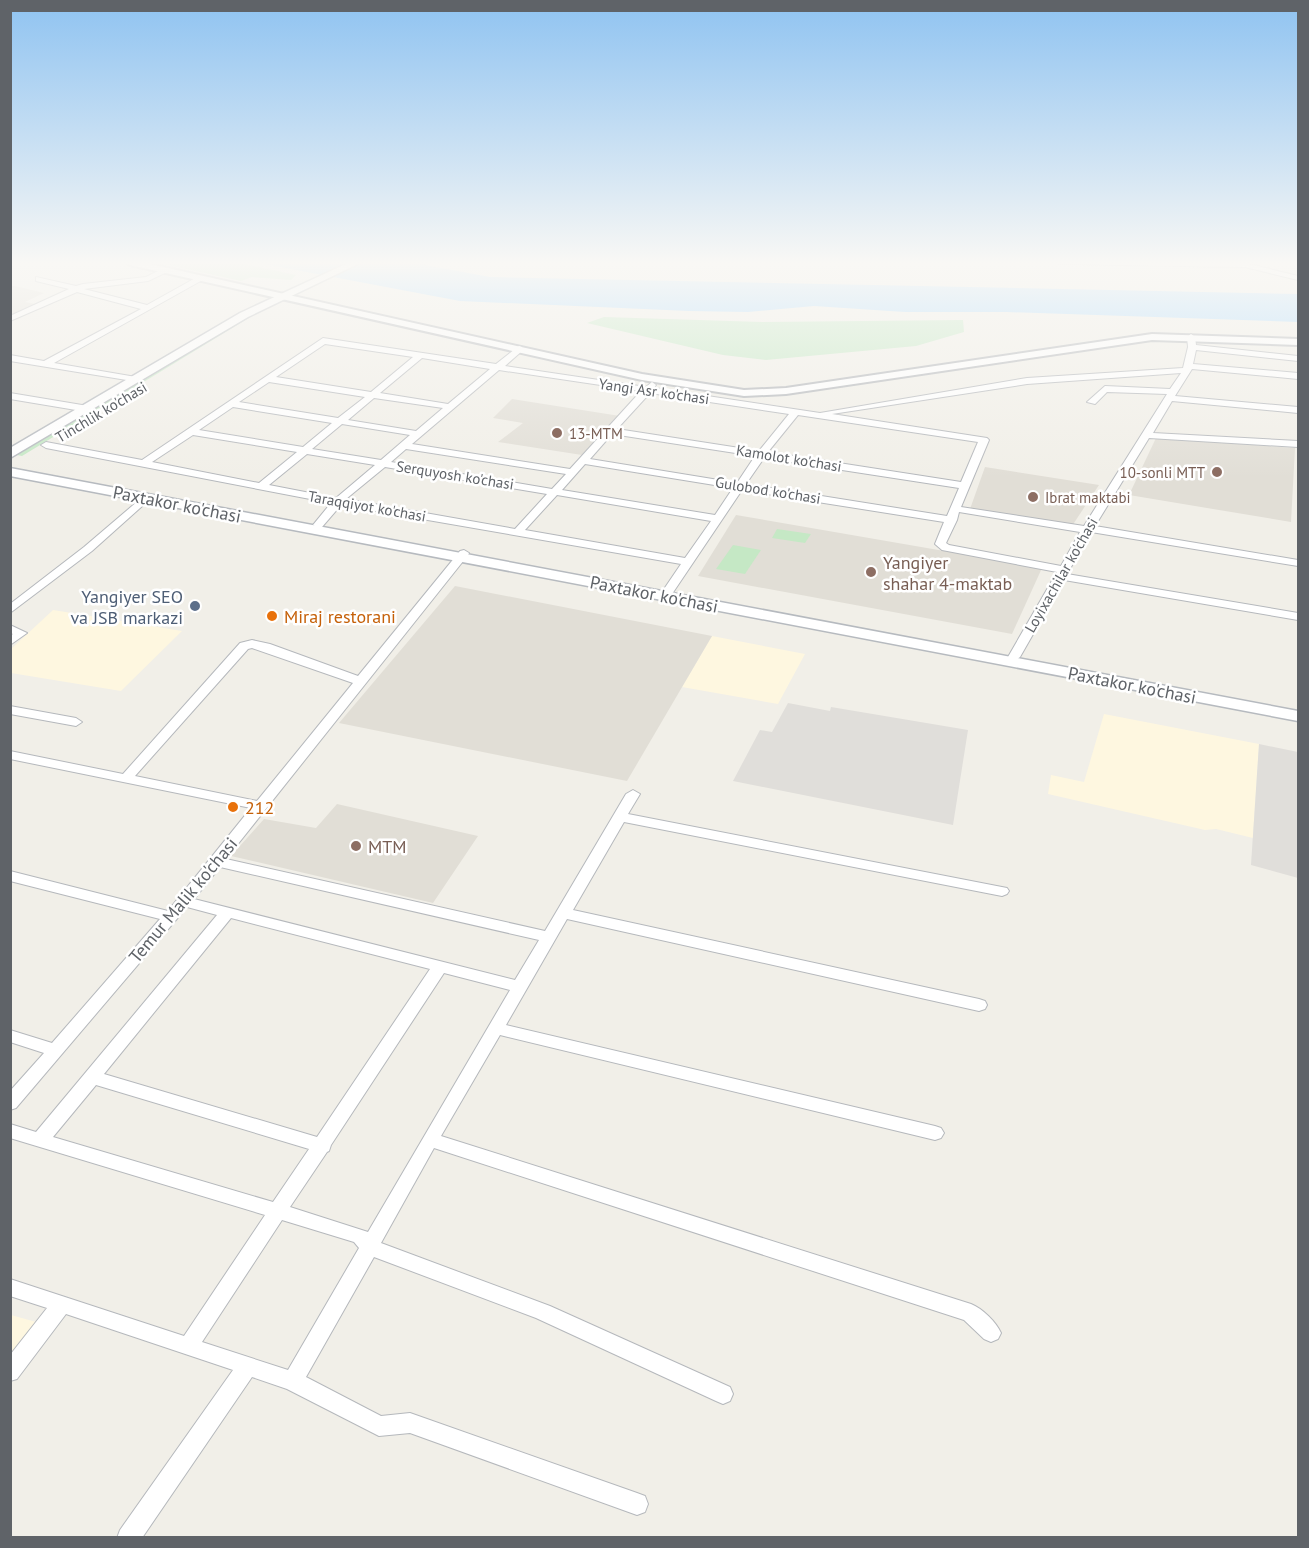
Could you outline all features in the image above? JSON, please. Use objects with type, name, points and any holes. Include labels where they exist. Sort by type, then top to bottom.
[{"type":"main road","name":"Tinchlik ko'chasi","points":[[10,454],[212,334]]},
{"type":"main road","name":"Tinchlik ko'chasi","points":[[10,467],[227,334]]},
{"type":"main road","name":"Paxtakor ko'chasi","points":[[10,467],[1299,716]]},
{"type":"main road","name":"Paxtakor ko'chasi","points":[[10,472],[668,592],[1299,711]]},
{"type":"street","points":[[46,364],[100,334]]},
{"type":"street","name":"Yangi Asr ko'chasi","points":[[453,334],[655,380],[698,387],[763,393],[1135,340],[1299,342]]},
{"type":"street","name":"Yangi Asr ko'chasi","points":[[268,379],[323,341],[984,441],[966,486]]},
{"type":"street","points":[[1191,342],[1299,358]]},
{"type":"street","name":"Loyixachilar ko'chasi","points":[[1014,657],[1087,529],[1188,368],[1191,342]]},
{"type":"street","points":[[318,525],[338,501],[519,349]]},
{"type":"street","points":[[260,486],[420,356]]},
{"type":"street","points":[[10,358],[136,380]]},
{"type":"street","points":[[813,414],[1026,381],[1188,368],[1299,376]]},
{"type":"street","points":[[143,464],[268,379],[451,406]]},
{"type":"street","points":[[518,532],[649,390],[655,380]]},
{"type":"street","points":[[1092,402],[1105,389],[1299,410]]},
{"type":"street","points":[[10,396],[88,409]]},
{"type":"street","points":[[232,405],[341,420],[419,434]]},
{"type":"street","points":[[668,592],[762,453],[795,412]]},
{"type":"street","name":"Kamolot ko'chasi","points":[[611,431],[966,486]]},
{"type":"street","name":"Serquyosh ko'chasi","points":[[193,432],[717,519]]},
{"type":"street","points":[[1145,435],[1299,444]]},
{"type":"street","name":"Taraqqiyot ko'chasi","points":[[46,445],[338,501],[688,562]]},
{"type":"street","points":[[406,446],[573,472]]},
{"type":"street","name":"Gulobod ko'chasi","points":[[583,461],[740,485],[1087,529],[1298,562]]},
{"type":"street","points":[[966,486],[940,544],[942,547],[1062,573],[1299,616]]},
{"type":"street","points":[[10,610],[87,549],[145,498]]},
{"type":"street","name":"Temur Malik ko'chasi","points":[[10,1103],[171,917],[463,556]]},
{"type":"street","points":[[10,628],[21,633],[10,642]]},
{"type":"street","points":[[126,778],[244,646],[252,644],[266,647],[362,682]]},
{"type":"street","points":[[10,710],[76,722]]},
{"type":"street","points":[[10,755],[262,806]]},
{"type":"street","points":[[293,1381],[430,1140],[633,794]]},
{"type":"street","points":[[620,817],[1002,891]]},
{"type":"street","points":[[216,861],[549,937]]},
{"type":"street","points":[[10,876],[171,917]]},
{"type":"street","points":[[184,901],[520,987]]},
{"type":"street","points":[[40,1140],[228,912]]},
{"type":"street","points":[[565,913],[979,1005]]},
{"type":"street","points":[[189,1345],[280,1212],[440,966]]},
{"type":"street","points":[[495,1028],[935,1133]]},
{"type":"street","points":[[10,1036],[54,1050]]},
{"type":"street","points":[[92,1077],[323,1146]]},
{"type":"street","points":[[10,1131],[360,1236],[370,1247],[543,1312],[723,1394]]},
{"type":"street","points":[[430,1140],[971,1313],[991,1333]]},
{"type":"street","points":[[10,1287],[293,1381],[379,1426],[410,1423],[637,1504]]},
{"type":"street","points":[[10,1372],[62,1304]]},
{"type":"street","points":[[128,1538],[247,1367]]},
{"type":"shaded area","name":"13-MTM","points":[[512,399],[620,416],[582,455],[498,442],[523,423],[493,418]]},
{"type":"shaded area","name":"10-sonli MTT","points":[[1156,438],[1295,448],[1291,522],[1129,495]]},
{"type":"shaded area","name":"Ibrat maktabi","points":[[985,467],[1099,485],[1072,526],[970,509]]},
{"type":"shaded area","name":"Yangiyer shahar 4-maktab","points":[[736,515],[1042,568],[1012,634],[698,576]]},
{"type":"shaded area","points":[[455,586],[712,636],[627,781],[339,723]]},
{"type":"shaded area","points":[[53,610],[182,631],[121,691],[11,673],[11,649]]},
{"type":"shaded area","points":[[712,636],[805,654],[778,704],[682,687]]},
{"type":"shaded area","points":[[788,703],[830,711],[831,707],[968,730],[953,825],[733,781],[760,730],[772,732]]},
{"type":"shaded area","points":[[1104,714],[1259,744],[1253,838],[1216,829],[1205,830],[1048,794],[1051,775],[1084,782]]},
{"type":"shaded area","points":[[1259,744],[1298,752],[1298,878],[1251,865]]},
{"type":"shaded area","name":"MTM","points":[[337,804],[478,836],[433,903],[231,856],[264,819],[316,828]]},
{"type":"shaded area","points":[[11,1315],[36,1322],[11,1355]]},
{"type":"green space","points":[[216,334],[222,334],[22,456],[17,455]]},
{"type":"green space","points":[[635,334],[956,334],[916,346],[766,360],[723,355]]},
{"type":"green space","points":[[777,529],[811,534],[805,543],[772,538]]},
{"type":"green space","points":[[733,545],[761,550],[745,574],[716,569]]},
{"type":"place","name":"13-MTM","points":[[557,433]]},
{"type":"place","name":"10-sonli MTT","points":[[1217,472]]},
{"type":"place","name":"Ibrat maktabi","points":[[1033,497]]},
{"type":"place","name":"Yangiyer shahar 4-maktab","points":[[871,572]]},
{"type":"place","name":"Yangiyer SEO va JSB markazi","points":[[195,606]]},
{"type":"place","name":"Miraj restorani","points":[[272,616]]},
{"type":"place","name":"212","points":[[233,807]]},
{"type":"place","name":"MTM","points":[[356,846]]}]
